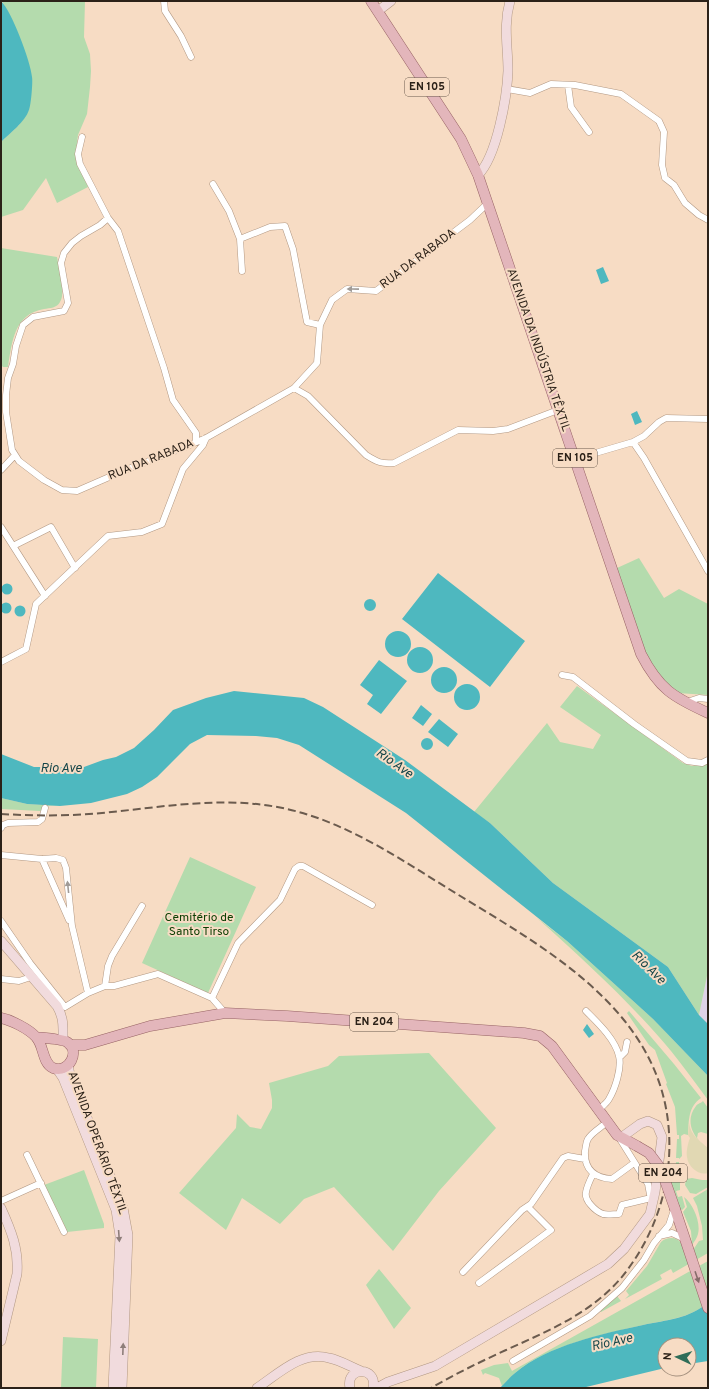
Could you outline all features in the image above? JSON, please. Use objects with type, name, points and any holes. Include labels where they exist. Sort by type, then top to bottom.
[{"type":"main road","name":"AVENIDA DA INDÚSTRIA TÊXTIL","points":[[371,1],[461,139],[478,175],[641,654],[650,672],[664,689],[685,703],[708,713]]},
{"type":"main road","name":"EN 204","points":[[68,1065],[71,1062],[73,1055],[86,1045],[150,1026],[225,1013],[524,1033],[540,1036],[552,1046],[619,1136],[650,1153],[661,1169],[708,1308]]},
{"type":"main road","name":"EN 204","points":[[1,1018],[17,1024],[36,1037],[86,1045]]},
{"type":"main road","name":"EN 204","points":[[36,1037],[44,1053],[44,1058],[49,1065],[57,1069]]},
{"type":"main road","points":[[44,1053],[47,1045],[62,1042],[73,1055]]},
{"type":"main road","points":[[57,1069],[61,1069],[68,1065]]},
{"type":"street","points":[[164,1],[165,11],[181,36],[191,57]]},
{"type":"street","points":[[378,11],[391,1]]},
{"type":"street","points":[[478,175],[484,170],[498,136],[507,89],[508,70],[505,34],[506,13],[510,1]]},
{"type":"street","points":[[507,89],[530,94],[551,84],[575,85],[621,94],[659,120],[664,132],[662,165],[665,178],[674,186],[685,203],[699,215],[708,220]]},
{"type":"street","points":[[568,85],[571,107],[589,132]]},
{"type":"street","points":[[82,137],[78,154],[80,164],[108,218],[118,231],[174,400],[196,433],[196,441]]},
{"type":"street","points":[[213,184],[229,211],[240,239],[242,272]]},
{"type":"street","name":"RUA DA RABADA","points":[[108,218],[72,243],[64,253],[61,263],[68,303],[64,311],[33,317],[23,325],[8,378],[6,412],[12,450],[20,461],[44,480],[62,490],[77,491],[206,438],[294,388],[317,363],[320,325],[332,300],[347,289],[376,290],[470,220],[488,203]]},
{"type":"street","points":[[240,239],[270,228],[285,226],[293,249],[306,322],[320,325]]},
{"type":"street","points":[[294,388],[308,396],[366,455],[384,464],[394,463],[458,430],[493,431],[508,429],[558,410]]},
{"type":"street","points":[[575,459],[633,442],[644,436],[659,422],[666,418],[708,419]]},
{"type":"street","points":[[1,662],[26,649],[36,604],[108,536],[142,532],[162,524],[184,469],[203,445],[206,438]]},
{"type":"street","points":[[633,442],[644,458],[708,571]]},
{"type":"street","points":[[1,470],[16,455]]},
{"type":"street","points":[[1,527],[45,596]]},
{"type":"street","points":[[13,546],[51,527],[75,568]]},
{"type":"street","points":[[562,674],[572,677],[687,762],[702,763],[708,760]]},
{"type":"street","points":[[685,703],[699,698],[708,698]]},
{"type":"street","points":[[1,828],[3,825],[8,824],[38,822],[42,819],[46,808]]},
{"type":"street","points":[[1,855],[42,859],[56,858],[63,860],[72,926],[88,993]]},
{"type":"street","points":[[42,859],[72,926]]},
{"type":"street","points":[[212,998],[238,943],[280,900],[295,869],[299,866],[303,866],[372,905]]},
{"type":"street","points":[[105,986],[108,966],[112,956],[142,906]]},
{"type":"street","points":[[1,921],[30,963],[65,1007],[88,993],[105,986],[114,986],[158,974],[212,998],[225,1013]]},
{"type":"street","points":[[1,941],[61,1012],[63,1023],[62,1042]]},
{"type":"street","points":[[1,979],[19,981],[31,977]]},
{"type":"street","points":[[586,1011],[599,1024],[620,1057],[619,1072],[614,1088],[609,1100],[599,1110]]},
{"type":"street","points":[[620,1057],[624,1052],[627,1042]]},
{"type":"street","name":"AVENIDA OPERÁRIO TÊXTIL","points":[[68,1065],[70,1075],[123,1208],[126,1222],[128,1236],[122,1388]]},
{"type":"street","name":"AVENIDA OPERÁRIO TÊXTIL","points":[[57,1069],[63,1078],[116,1210],[120,1236],[113,1388]]},
{"type":"street","points":[[377,1388],[388,1382],[435,1366],[608,1264],[624,1250],[650,1214],[651,1208],[652,1185],[634,1163],[619,1136],[648,1121],[657,1125],[662,1137],[652,1185],[651,1198],[651,1208]]},
{"type":"street","points":[[608,1122],[588,1138],[585,1159],[588,1168],[593,1174],[612,1179],[634,1163]]},
{"type":"street","points":[[630,1155],[632,1148],[638,1146],[635,1137],[636,1128]]},
{"type":"street","points":[[27,1156],[64,1232]]},
{"type":"street","points":[[463,1272],[522,1210],[531,1204],[563,1158],[568,1156],[585,1159]]},
{"type":"street","points":[[593,1174],[585,1195],[587,1200],[594,1208],[603,1214],[619,1214],[622,1205],[651,1198]]},
{"type":"street","points":[[1,1200],[41,1183]]},
{"type":"street","points":[[479,1283],[551,1230],[528,1207]]},
{"type":"street","points":[[1,1208],[13,1233],[18,1266],[1,1342]]},
{"type":"street","points":[[513,1361],[590,1316],[622,1288],[644,1260],[654,1243],[669,1225],[675,1209]]},
{"type":"street","points":[[660,1236],[672,1233],[686,1242]]},
{"type":"street","points":[[257,1388],[295,1362],[311,1357],[329,1357],[361,1371],[367,1372],[372,1377],[374,1382],[373,1388]]},
{"type":"street","points":[[346,1364],[350,1384]]},
{"type":"street","points":[[350,1384],[355,1373],[361,1371]]},
{"type":"street","points":[[372,1377],[388,1382]]},
{"type":"shaded area","points":[[708,971],[708,1024],[699,1015]]},
{"type":"green space","points":[[2,1],[85,1],[84,37],[90,54],[91,71],[87,114],[78,135],[76,152],[88,187],[57,203],[46,178],[23,210],[1,217],[1,142],[19,125],[29,110],[9,14]]},
{"type":"green space","points":[[1,248],[57,257],[62,287],[62,298],[57,305],[34,312],[20,323],[13,339],[8,367],[3,367],[1,365]]},
{"type":"green space","points":[[639,558],[664,598],[679,589],[708,604],[708,695],[677,693],[655,671],[647,657],[617,568]]},
{"type":"green space","points":[[577,686],[683,763],[692,766],[708,763],[708,971],[699,1015],[668,967],[553,883],[490,823],[474,812],[547,723],[560,742],[593,749],[601,735],[560,707]]},
{"type":"green space","points":[[1,798],[27,804],[60,806],[49,806],[40,811],[1,809]]},
{"type":"green space","name":"Cemitério de Santo Tirso","points":[[190,857],[256,887],[208,993],[142,963]]},
{"type":"green space","points":[[537,918],[567,941],[653,1019],[708,1076],[708,1100],[656,1033],[590,966]]},
{"type":"green space","points":[[629,1011],[701,1098],[691,1110],[688,1135],[684,1134],[681,1136],[682,1156],[679,1159],[676,1158],[677,1139],[679,1139],[679,1135],[677,1135],[675,1107],[666,1084],[667,1083],[655,1050],[649,1045],[627,1013]]},
{"type":"green space","points":[[429,1053],[496,1128],[439,1191],[393,1251],[334,1187],[304,1199],[280,1224],[242,1198],[226,1230],[179,1193],[236,1128],[237,1114],[250,1127],[261,1129],[272,1108],[269,1083],[328,1066],[339,1056]]},
{"type":"green space","points":[[703,1101],[708,1108],[708,1134],[701,1132],[698,1133],[697,1138],[692,1130],[690,1120],[693,1111],[698,1104]]},
{"type":"green space","points":[[676,1162],[679,1162],[683,1179],[680,1183],[680,1190],[676,1191],[678,1197],[682,1196],[685,1207],[682,1210],[680,1209],[670,1182],[675,1182]]},
{"type":"green space","points":[[84,1170],[104,1224],[104,1228],[67,1232],[44,1185]]},
{"type":"green space","points":[[692,1178],[708,1180],[708,1187],[696,1194],[690,1193],[685,1185],[686,1179]]},
{"type":"green space","points":[[708,1189],[708,1253],[673,1273],[671,1269],[660,1275],[662,1279],[625,1299],[629,1295],[626,1291],[647,1266],[663,1240],[668,1238],[677,1239],[681,1243],[685,1256],[693,1250],[699,1241],[703,1240],[702,1226],[697,1206],[693,1198]]},
{"type":"green space","points":[[684,1197],[696,1214],[699,1229],[692,1245],[691,1231],[683,1212],[687,1207]]},
{"type":"green space","points":[[708,1261],[708,1302],[701,1308],[677,1318],[593,1337],[559,1348],[542,1355],[528,1364],[513,1375],[502,1386],[499,1378],[485,1373],[483,1375],[481,1370],[494,1365],[508,1363],[512,1371]]},
{"type":"green space","points":[[379,1269],[411,1308],[394,1329],[366,1285]]},
{"type":"green space","points":[[617,1296],[621,1301],[601,1312],[600,1311]]},
{"type":"green space","points":[[63,1337],[98,1339],[96,1388],[61,1388]]},
{"type":"sand","points":[[689,1123],[694,1135],[708,1148],[708,1173],[705,1174],[698,1172],[689,1164],[687,1150],[690,1138],[688,1135]]},
{"type":"water","points":[[1,1],[10,15],[28,60],[31,70],[32,94],[27,114],[21,123],[1,142]]},
{"type":"water","points":[[603,267],[609,281],[601,284],[596,270]]},
{"type":"water","points":[[637,411],[642,422],[635,425],[631,414]]},
{"type":"water","points":[[438,573],[525,641],[490,687],[402,619]]},
{"type":"water","points":[[5,584],[9,584],[11,585],[11,593],[5,594],[2,591],[2,587]]},
{"type":"water","points":[[368,599],[372,599],[376,605],[372,611],[368,611],[364,607],[364,603]]},
{"type":"water","points":[[4,603],[8,603],[10,604],[10,612],[4,613],[1,610],[1,606]]},
{"type":"water","points":[[18,606],[22,606],[24,607],[24,615],[18,616],[15,613],[15,609]]},
{"type":"water","points":[[398,631],[407,635],[411,644],[407,653],[398,657],[389,653],[385,644],[389,635]]},
{"type":"water","points":[[420,647],[429,651],[433,660],[429,669],[420,673],[411,669],[407,660],[411,651]]},
{"type":"water","points":[[379,660],[407,681],[381,714],[367,704],[373,695],[360,685]]},
{"type":"water","points":[[444,667],[453,671],[457,680],[453,689],[444,693],[435,689],[431,680],[435,671]]},
{"type":"water","points":[[467,684],[476,688],[480,697],[476,706],[467,710],[458,706],[454,697],[458,688]]},
{"type":"water","name":"Rio Ave","points":[[234,691],[304,698],[323,707],[405,760],[490,823],[553,883],[668,967],[699,1015],[708,1024],[708,1076],[653,1019],[567,941],[406,813],[299,745],[277,738],[207,735],[190,744],[157,777],[142,787],[127,794],[91,803],[60,806],[27,804],[1,798],[1,754],[34,767],[84,767],[116,757],[134,748],[173,710],[206,698]]},
{"type":"water","points":[[421,705],[432,714],[423,726],[412,718]]},
{"type":"water","points":[[439,719],[458,734],[448,747],[428,732]]},
{"type":"water","points":[[429,738],[432,739],[432,749],[425,750],[422,749],[421,742],[422,739]]},
{"type":"water","points":[[587,1024],[594,1034],[589,1038],[583,1030]]},
{"type":"water","name":"Rio Ave","points":[[708,1302],[708,1361],[697,1363],[697,1337],[657,1337],[657,1370],[582,1388],[500,1388],[528,1363],[559,1348],[610,1332],[677,1318],[701,1308]]},
{"type":"railway","points":[[1,814],[77,815],[171,805],[241,803],[264,805],[310,815],[354,833],[375,844],[495,917],[533,942],[570,968],[604,998],[632,1030],[653,1068],[666,1110],[669,1158],[667,1174],[660,1206],[648,1237],[631,1265],[621,1278],[609,1291],[582,1312],[553,1328],[477,1364],[431,1388]]}]
